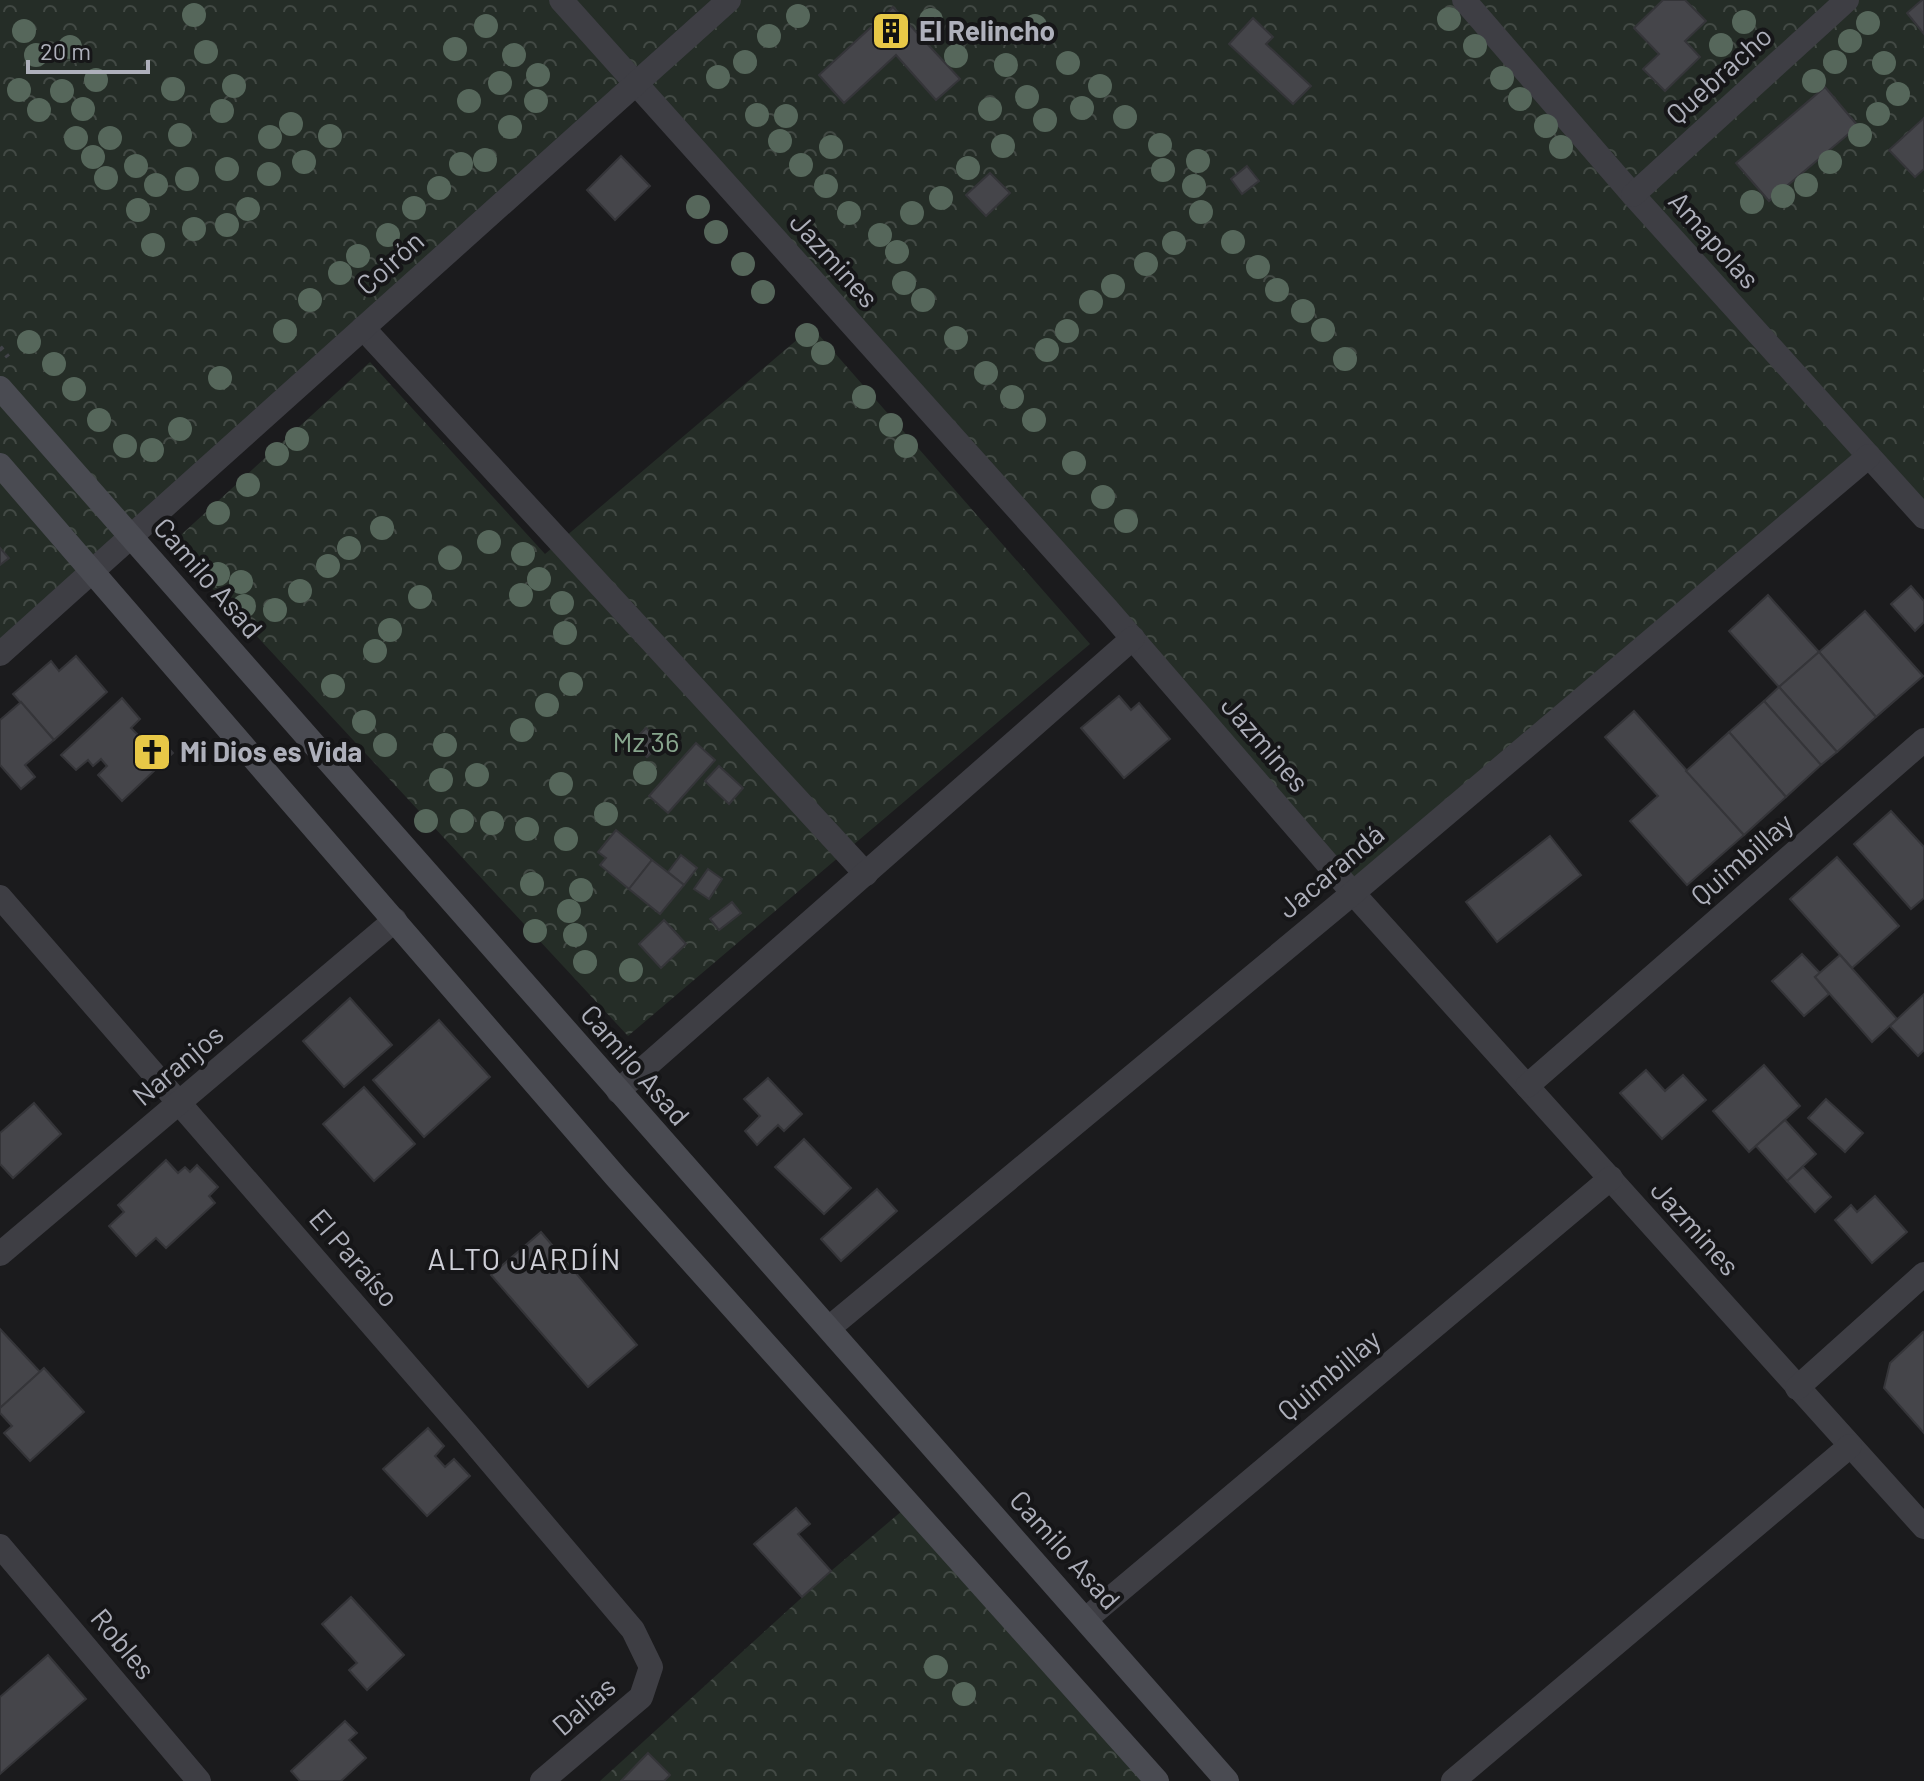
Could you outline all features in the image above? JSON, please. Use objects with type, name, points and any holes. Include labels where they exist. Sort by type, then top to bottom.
[{"type":"street","name":"Jazmines","points":[[561,0],[1133,638],[1353,893],[1924,1527]]},
{"type":"street","name":"Coirón","points":[[0,654],[729,0]]},
{"type":"street","name":"Amapolas","points":[[1464,0],[1633,195],[1924,517]]},
{"type":"street","name":"Quebracho","points":[[1633,195],[1847,0]]},
{"type":"street","points":[[363,328],[866,874]]},
{"type":"street","name":"Camilo Asad","points":[[0,388],[1227,1781]]},
{"type":"street","name":"Jacarandá","points":[[829,1328],[1353,893],[1869,456]]},
{"type":"street","points":[[0,465],[616,1177],[1157,1781]]},
{"type":"street","points":[[618,1091],[1133,638]]},
{"type":"street","name":"Quimbillay","points":[[1527,1086],[1924,740]]},
{"type":"street","name":"El Paraíso","points":[[0,897],[633,1630],[651,1667]]},
{"type":"street","name":"Naranjos","points":[[0,1254],[395,920]]},
{"type":"street","name":"Quimbillay","points":[[1086,1619],[1611,1178]]},
{"type":"street","points":[[1797,1388],[1924,1274]]},
{"type":"street","points":[[1453,1781],[1850,1446]]},
{"type":"street","name":"Robles","points":[[0,1546],[199,1781]]},
{"type":"street","name":"Dalias","points":[[542,1781],[641,1697],[651,1667]]},
{"type":"path","points":[[0,347],[11,359]]},
{"type":"green space","points":[[0,0],[1924,0],[1924,517],[1869,456],[1353,893],[635,83],[0,654]]},
{"type":"green space","name":"Mz 36","points":[[812,327],[1090,644],[628,1036],[171,544],[370,362],[545,554]]},
{"type":"green space","points":[[909,1505],[1157,1781],[600,1781],[831,1571]]},
{"type":"building","points":[[1663,0],[1685,0],[1706,21],[1685,41],[1700,57],[1665,91],[1643,69],[1659,54],[1634,28]]},
{"type":"building","points":[[1924,0],[1924,34],[1907,13]]},
{"type":"building","name":"El Relincho","points":[[893,7],[960,79],[936,100],[896,55],[844,103],[819,75]]},
{"type":"building","points":[[1253,18],[1273,37],[1266,44],[1311,86],[1293,104],[1229,44]]},
{"type":"building","points":[[1825,87],[1858,126],[1769,201],[1736,163]]},
{"type":"building","points":[[1924,118],[1924,169],[1915,177],[1889,150]]},
{"type":"building","points":[[621,156],[650,186],[615,220],[587,190]]},
{"type":"building","points":[[1247,166],[1259,181],[1242,194],[1231,179]]},
{"type":"building","points":[[990,173],[1010,193],[986,216],[966,195]]},
{"type":"building","points":[[0,548],[9,558],[0,565]]},
{"type":"building","points":[[1911,586],[1924,601],[1924,622],[1915,631],[1891,604]]},
{"type":"building","points":[[1768,595],[1819,652],[1779,687],[1729,631]]},
{"type":"building","points":[[1865,611],[1923,676],[1876,717],[1819,652]]},
{"type":"building","points":[[1819,652],[1876,717],[1837,752],[1779,687]]},
{"type":"building","points":[[76,656],[107,692],[54,740],[13,694],[51,661],[59,671]]},
{"type":"building","points":[[1779,687],[1837,752],[1821,765],[1764,701]]},
{"type":"building","points":[[1119,696],[1131,710],[1139,703],[1170,739],[1124,778],[1081,728]]},
{"type":"building","points":[[122,698],[140,719],[131,728],[145,742],[155,734],[173,753],[122,801],[98,775],[107,766],[101,759],[93,766],[88,760],[76,770],[61,755]]},
{"type":"building","points":[[1764,701],[1821,765],[1786,797],[1729,732]]},
{"type":"building","points":[[21,702],[54,740],[25,765],[35,777],[21,789],[0,765],[0,720]]},
{"type":"building","points":[[1634,711],[1744,835],[1687,885],[1630,821],[1658,796],[1605,737]]},
{"type":"building","points":[[646,728],[662,743],[647,757],[633,741]]},
{"type":"building","points":[[1729,732],[1786,797],[1744,835],[1686,771]]},
{"type":"building","points":[[696,743],[715,760],[668,813],[649,796]]},
{"type":"building","points":[[719,766],[743,788],[729,804],[705,781]]},
{"type":"building","points":[[1891,811],[1924,847],[1924,898],[1911,909],[1854,844]]},
{"type":"building","points":[[616,830],[652,860],[629,889],[600,865],[606,858],[598,852]]},
{"type":"building","points":[[1550,836],[1581,875],[1497,942],[1466,902]]},
{"type":"building","points":[[681,855],[697,868],[684,885],[668,872]]},
{"type":"building","points":[[1837,857],[1899,926],[1852,968],[1790,899]]},
{"type":"building","points":[[652,860],[684,885],[660,914],[629,889]]},
{"type":"building","points":[[708,869],[722,879],[709,899],[694,889]]},
{"type":"building","points":[[732,902],[741,913],[719,930],[710,919]]},
{"type":"building","points":[[664,920],[686,944],[661,968],[639,944]]},
{"type":"building","points":[[1802,954],[1820,973],[1815,977],[1829,994],[1804,1016],[1772,981]]},
{"type":"building","points":[[1840,955],[1897,1019],[1872,1042],[1815,977]]},
{"type":"building","points":[[1924,994],[1924,1050],[1918,1056],[1890,1026]]},
{"type":"building","points":[[350,998],[392,1045],[344,1087],[303,1041]]},
{"type":"building","points":[[439,1020],[490,1077],[424,1137],[373,1080]]},
{"type":"building","points":[[1764,1065],[1800,1106],[1749,1152],[1713,1111]]},
{"type":"building","points":[[1646,1070],[1665,1091],[1683,1075],[1706,1100],[1662,1139],[1620,1093]]},
{"type":"building","points":[[768,1078],[802,1114],[784,1131],[778,1125],[757,1145],[745,1131],[760,1116],[744,1099]]},
{"type":"building","points":[[364,1087],[415,1144],[374,1181],[323,1124]]},
{"type":"building","points":[[1826,1099],[1863,1133],[1845,1152],[1808,1118]]},
{"type":"building","points":[[34,1103],[61,1134],[13,1178],[0,1164],[0,1133]]},
{"type":"building","points":[[1785,1120],[1816,1154],[1787,1181],[1756,1146]]},
{"type":"building","points":[[804,1139],[851,1188],[824,1214],[775,1167]]},
{"type":"building","points":[[166,1160],[178,1173],[185,1167],[190,1172],[197,1165],[218,1187],[209,1196],[215,1203],[166,1248],[156,1238],[136,1256],[109,1226],[124,1212],[118,1205]]},
{"type":"building","points":[[1803,1167],[1831,1197],[1815,1212],[1787,1181]]},
{"type":"building","points":[[877,1189],[897,1211],[841,1261],[821,1239]]},
{"type":"building","points":[[1875,1196],[1907,1232],[1872,1263],[1835,1220],[1851,1205],[1857,1212]]},
{"type":"building","points":[[541,1232],[637,1345],[588,1387],[491,1275]]},
{"type":"building","points":[[0,1329],[40,1372],[0,1408]]},
{"type":"building","points":[[1923,1332],[1924,1433],[1884,1388],[1890,1363]]},
{"type":"building","points":[[44,1368],[84,1412],[30,1461],[4,1433],[12,1426],[0,1413],[0,1408]]},
{"type":"building","points":[[428,1428],[444,1446],[435,1456],[445,1467],[454,1459],[470,1476],[427,1516],[383,1469]]},
{"type":"building","points":[[796,1508],[810,1524],[798,1534],[831,1571],[802,1597],[754,1544]]},
{"type":"building","points":[[351,1597],[404,1655],[367,1690],[349,1670],[357,1663],[322,1624]]},
{"type":"building","points":[[48,1655],[86,1699],[0,1774],[0,1697]]},
{"type":"building","points":[[345,1721],[357,1733],[349,1740],[366,1758],[341,1781],[300,1781],[291,1771]]},
{"type":"building","points":[[648,1753],[670,1775],[664,1781],[621,1781]]},
{"type":"place","name":"El Relincho","points":[[891,31]]},
{"type":"place","name":"Mi Dios es Vida","points":[[152,752]]},
{"type":"district","name":"ALTO JARDÍN","points":[[525,1260]]}]
